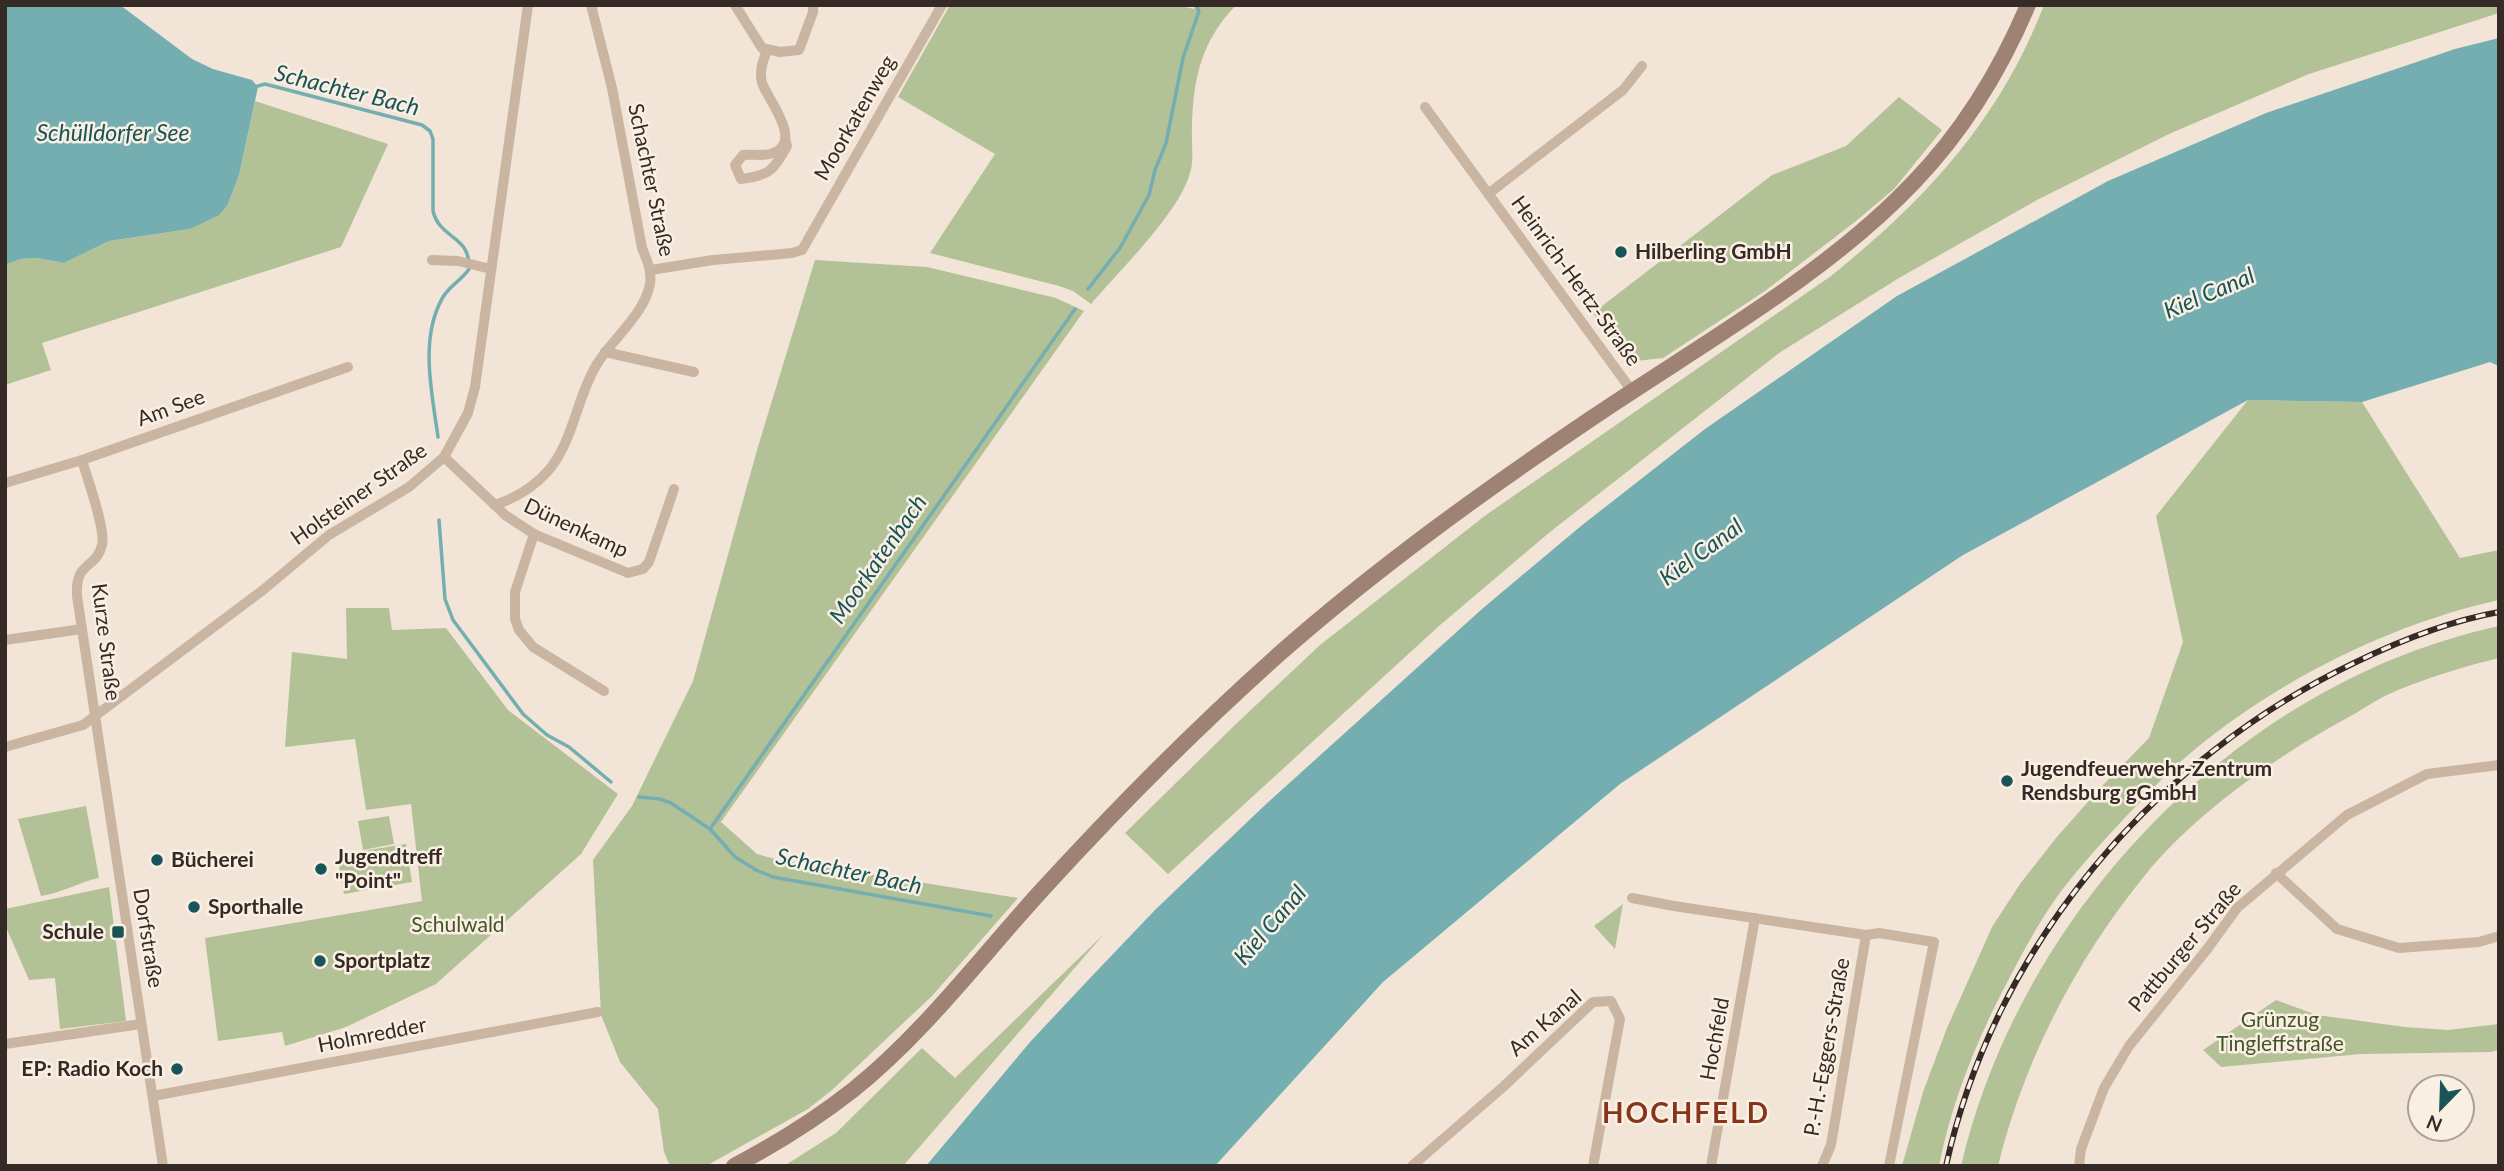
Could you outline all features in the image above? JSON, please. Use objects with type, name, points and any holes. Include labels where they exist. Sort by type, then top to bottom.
[{"type":"main road","points":[[734,1166],[807,1124],[856,1087],[953,991],[1093,836],[1180,747],[1281,653],[1412,546],[1533,458],[1827,259],[1871,223],[1913,183],[1945,146],[1990,84],[2028,5]]},
{"type":"street","name":"Holsteiner Straße","points":[[5,747],[83,725],[263,590],[328,535],[410,487],[444,457],[468,413],[475,387],[528,5]]},
{"type":"street","name":"Schachter Straße","points":[[495,505],[523,493],[550,469],[561,453],[585,388],[605,352],[644,300],[650,286],[651,270],[642,248],[612,88],[590,5]]},
{"type":"street","points":[[735,5],[762,48],[766,50],[799,50],[813,5]]},
{"type":"street","name":"Moorkatenweg","points":[[651,270],[802,250],[942,5]]},
{"type":"street","points":[[766,50],[761,65],[762,82],[784,126],[787,146],[773,169],[760,177],[741,179],[735,165],[743,155],[770,154],[780,148],[785,138]]},
{"type":"street","name":"Heinrich-Hertz-Straße","points":[[1488,194],[1623,90],[1642,66]]},
{"type":"street","name":"Heinrich-Hertz-Straße","points":[[1425,107],[1632,391]]},
{"type":"street","points":[[432,260],[463,262],[491,269]]},
{"type":"street","points":[[605,352],[694,372]]},
{"type":"street","name":"Am See","points":[[5,483],[82,460],[348,367]]},
{"type":"street","points":[[444,457],[495,505]]},
{"type":"street","name":"Kurze Straße","points":[[82,460],[103,533],[99,552],[79,572],[76,582],[96,715]]},
{"type":"street","name":"Dünenkamp","points":[[495,505],[534,534],[628,573],[643,569],[649,562],[674,489]]},
{"type":"street","points":[[534,534],[515,592],[515,619],[519,630],[533,647],[604,691]]},
{"type":"street","points":[[5,640],[82,629]]},
{"type":"street","name":"Dorfstraße","points":[[96,715],[163,1166]]},
{"type":"street","name":"Pattburger Straße","points":[[2079,1166],[2081,1149],[2104,1088],[2130,1046],[2208,948],[2236,908],[2347,815],[2427,774],[2499,765]]},
{"type":"street","points":[[2276,873],[2337,929],[2399,948],[2479,942],[2499,936]]},
{"type":"street","points":[[1632,898],[1866,934],[1880,933],[1929,939],[1934,942],[1889,1166]]},
{"type":"street","name":"Hochfeld","points":[[1711,1166],[1755,918]]},
{"type":"street","name":"P.-H.-Eggers-Straße","points":[[1822,1166],[1831,1145],[1866,934]]},
{"type":"street","name":"Am Kanal","points":[[1412,1166],[1503,1087],[1593,1002],[1611,1001],[1620,1019],[1593,1166]]},
{"type":"street","name":"Holmredder","points":[[153,1097],[598,1012]]},
{"type":"street","points":[[5,1044],[142,1024]]},
{"type":"green space","points":[[950,5],[1176,5],[1194,9],[1196,5],[1236,5],[1214,33],[1201,62],[1194,93],[1192,164],[1182,191],[1160,225],[1091,304],[1073,291],[1059,286],[930,253],[995,154],[898,97]]},
{"type":"green space","points":[[2044,5],[2499,5],[2499,13],[2309,74],[2169,134],[2037,200],[1899,278],[1779,353],[1550,532],[1439,626],[1168,874],[1125,833],[1320,645],[1486,515],[1831,276],[1866,247],[1928,187],[1982,121],[2026,47]]},
{"type":"green space","points":[[1899,97],[1942,130],[1894,189],[1765,291],[1663,358],[1636,361],[1626,356],[1593,313],[1772,175],[1846,146]]},
{"type":"green space","points":[[255,101],[388,144],[341,247],[42,343],[51,370],[5,385],[5,265],[21,259],[37,258],[64,263],[109,241],[190,229],[228,204],[239,175]]},
{"type":"green space","points":[[815,260],[927,267],[1056,298],[1084,311],[721,822],[757,854],[775,859],[1018,898],[932,996],[832,1090],[808,1109],[706,1166],[670,1166],[664,1152],[658,1109],[620,1062],[601,1015],[593,860],[632,806],[693,681],[757,450]]},
{"type":"green space","points":[[2248,400],[2362,402],[2460,558],[2499,550],[2499,600],[2410,626],[2322,666],[2240,715],[2168,773],[2076,872],[2032,936],[1973,1055],[1950,1121],[1939,1166],[1902,1166],[1923,1092],[1947,1028],[1992,927],[2020,884],[2056,838],[2149,738],[2183,642],[2156,516]]},
{"type":"green space","name":"Schulwald","points":[[346,608],[389,608],[392,630],[446,628],[508,710],[618,794],[581,854],[436,984],[346,1027],[285,1046],[282,1032],[218,1041],[205,938],[422,901],[411,804],[366,810],[355,739],[285,747],[292,652],[347,659]]},
{"type":"green space","points":[[2499,626],[2499,658],[2398,690],[2328,728],[2243,784],[2190,827],[2167,850],[2097,940],[2056,1012],[2022,1087],[1998,1166],[1961,1166],[1991,1071],[2034,981],[2089,897],[2155,821],[2231,754],[2314,698],[2404,655]]},
{"type":"green space","points":[[86,806],[99,878],[41,896],[18,819]]},
{"type":"green space","points":[[389,816],[394,844],[363,850],[358,821]]},
{"type":"green space","points":[[406,844],[412,882],[344,894],[337,855]]},
{"type":"green space","points":[[109,887],[126,1021],[60,1029],[55,978],[29,980],[5,925],[5,909]]},
{"type":"green space","points":[[1623,904],[1615,949],[1594,926]]},
{"type":"green space","points":[[1104,934],[903,1166],[784,1166],[836,1133],[922,1048],[955,1078]]},
{"type":"green space","name":"Grünzug Tingleffstraße","points":[[2276,1000],[2317,1015],[2405,1027],[2448,1030],[2499,1024],[2499,1050],[2361,1054],[2221,1067],[2203,1050]]},
{"type":"water","name":"Schülldorfer See","points":[[5,5],[120,5],[192,59],[213,69],[252,80],[258,87],[239,175],[228,204],[219,215],[190,229],[109,241],[64,263],[37,258],[21,259],[5,265]]},
{"type":"water","name":"Kiel Canal","points":[[2499,38],[2499,366],[2490,362],[2362,402],[2248,400],[1963,555],[1620,784],[1383,982],[1215,1166],[926,1166],[1031,1041],[1092,976],[1156,909],[1264,806],[1482,609],[1581,526],[1705,429],[1897,296],[2108,181],[2266,113],[2455,49]]},
{"type":"waterway","name":"Moorkatenbach","points":[[1088,289],[1120,248],[1149,195],[1166,143],[1183,58],[1199,11],[1196,5]]},
{"type":"waterway","name":"Schachter Bach","points":[[254,87],[265,84],[422,125],[430,131],[433,139],[433,211],[442,228],[465,250],[469,269],[443,297],[431,330],[429,366],[438,437]]},
{"type":"waterway","name":"Moorkatenbach","points":[[710,829],[1075,309]]},
{"type":"waterway","name":"Schachter Bach","points":[[439,520],[445,599],[453,620],[523,714],[611,782]]},
{"type":"waterway","name":"Schachter Bach","points":[[639,797],[671,803],[710,829],[735,857],[773,877],[991,916]]},
{"type":"railway","points":[[1946,1166],[1969,1085],[2002,1009],[2043,936],[2093,868],[2150,807],[2213,751],[2281,703],[2389,647],[2443,626],[2499,612]]},
{"type":"place","name":"Hilberling GmbH","points":[[1621,252]]},
{"type":"place","name":"Jugendfeuerwehr-Zentrum Rendsburg gGmbH","points":[[2007,781]]},
{"type":"place","name":"Bücherei","points":[[157,860]]},
{"type":"place","name":"Jugendtreff \"Point\"","points":[[321,869]]},
{"type":"place","name":"Sporthalle","points":[[194,907]]},
{"type":"place","name":"Schule","points":[[118,932]]},
{"type":"place","name":"Sportplatz","points":[[320,961]]},
{"type":"place","name":"EP: Radio Koch","points":[[177,1069]]},
{"type":"district","name":"HOCHFELD","points":[[1686,1113]]}]
